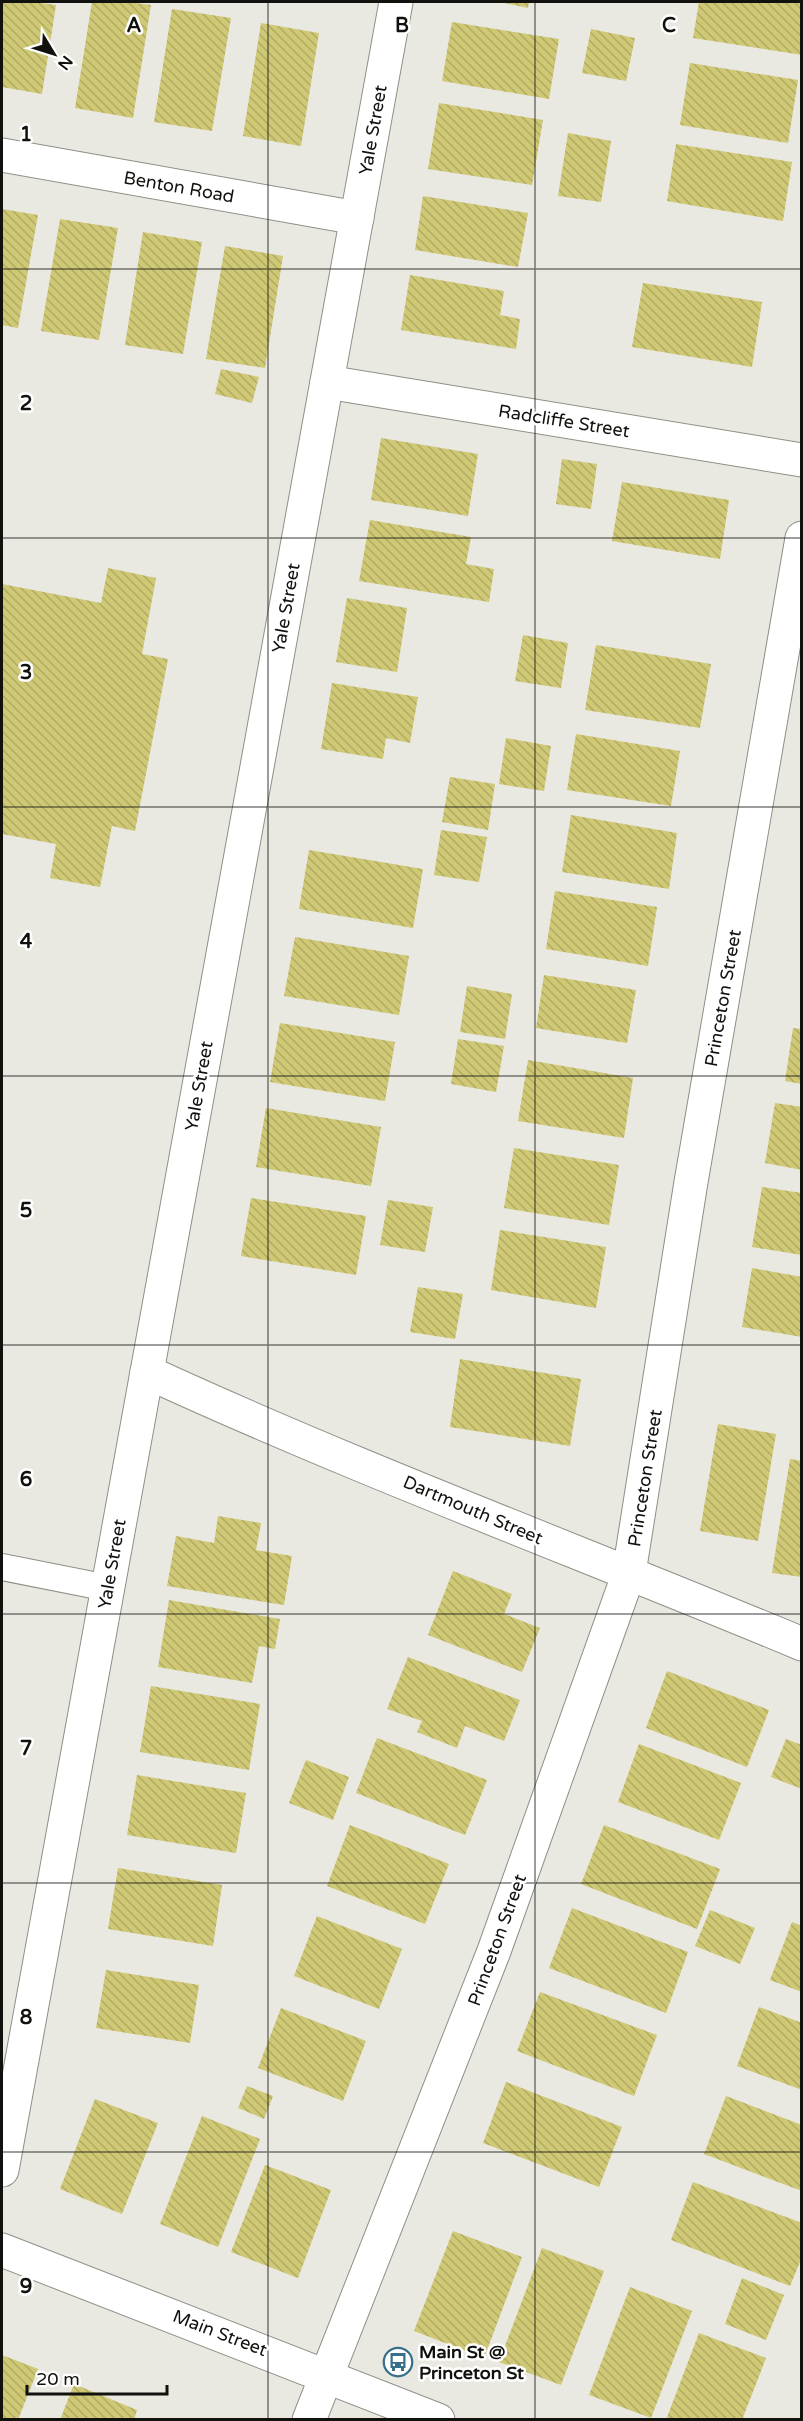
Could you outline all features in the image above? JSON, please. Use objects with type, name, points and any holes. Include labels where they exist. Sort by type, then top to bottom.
[{"type":"street","name":"Yale Street","points":[[2,2170],[396,2]]},
{"type":"street","name":"Benton Road","points":[[2,155],[357,218]]},
{"type":"street","name":"Radcliffe Street","points":[[327,382],[801,460]]},
{"type":"street","name":"Princeton Street","points":[[309,2420],[494,1951],[629,1573],[691,1182],[801,538]]},
{"type":"street","name":"Dartmouth Street","points":[[147,1372],[534,1536],[801,1644]]},
{"type":"street","name":"Main Street","points":[[2,2250],[327,2374],[438,2420]]},
{"type":"lane","points":[[2,1567],[108,1588]]},
{"type":"building","points":[[2,2],[56,5],[42,94],[2,87]]},
{"type":"building","points":[[92,2],[128,2],[151,5],[133,118],[75,108]]},
{"type":"building","points":[[500,2],[529,2],[528,8]]},
{"type":"building","points":[[699,2],[802,2],[802,55],[693,38]]},
{"type":"building","points":[[172,9],[231,18],[212,131],[154,122]]},
{"type":"building","points":[[452,22],[559,39],[549,99],[442,81]]},
{"type":"building","points":[[261,23],[319,33],[301,146],[243,136]]},
{"type":"building","points":[[591,29],[635,38],[626,81],[582,73]]},
{"type":"building","points":[[690,63],[798,80],[788,143],[680,125]]},
{"type":"building","points":[[439,103],[543,120],[532,185],[428,169]]},
{"type":"building","points":[[568,133],[611,141],[601,202],[558,196]]},
{"type":"building","points":[[676,144],[792,162],[783,221],[667,201]]},
{"type":"building","points":[[423,196],[528,213],[518,267],[415,250]]},
{"type":"building","points":[[2,209],[38,215],[18,328],[2,325]]},
{"type":"building","points":[[60,219],[118,228],[99,340],[41,331]]},
{"type":"building","points":[[143,232],[202,242],[183,354],[125,345]]},
{"type":"building","points":[[225,246],[283,256],[265,368],[206,359]]},
{"type":"building","points":[[410,275],[504,291],[500,315],[520,319],[516,349],[401,330]]},
{"type":"building","points":[[643,283],[762,302],[752,367],[632,347]]},
{"type":"building","points":[[221,369],[259,377],[252,403],[215,394]]},
{"type":"building","points":[[381,438],[478,454],[468,516],[371,500]]},
{"type":"building","points":[[562,459],[597,464],[591,509],[556,504]]},
{"type":"building","points":[[622,482],[729,500],[720,559],[612,541]]},
{"type":"building","points":[[370,520],[471,537],[466,564],[494,569],[489,602],[359,581]]},
{"type":"building","points":[[108,568],[156,578],[142,654],[168,659],[135,831],[112,826],[100,887],[50,878],[56,844],[2,834],[2,584],[101,603]]},
{"type":"building","points":[[347,598],[407,608],[397,672],[336,662]]},
{"type":"building","points":[[523,635],[568,643],[561,688],[515,681]]},
{"type":"building","points":[[596,645],[711,664],[700,728],[585,710]]},
{"type":"building","points":[[332,683],[418,697],[410,743],[386,738],[383,759],[321,749]]},
{"type":"building","points":[[576,734],[680,751],[671,806],[567,790]]},
{"type":"building","points":[[506,738],[551,746],[544,791],[499,784]]},
{"type":"building","points":[[450,777],[495,784],[488,830],[442,822]]},
{"type":"building","points":[[571,815],[677,833],[669,889],[562,872]]},
{"type":"building","points":[[441,830],[487,837],[479,882],[434,875]]},
{"type":"building","points":[[309,850],[423,869],[413,928],[299,909]]},
{"type":"building","points":[[555,891],[657,907],[648,966],[546,949]]},
{"type":"building","points":[[295,937],[409,956],[399,1015],[284,996]]},
{"type":"building","points":[[544,975],[636,990],[627,1043],[536,1028]]},
{"type":"building","points":[[467,986],[512,994],[505,1039],[460,1032]]},
{"type":"building","points":[[280,1023],[395,1042],[385,1101],[270,1082]]},
{"type":"building","points":[[793,1028],[802,1029],[802,1084],[785,1081]]},
{"type":"building","points":[[458,1039],[504,1046],[496,1092],[451,1084]]},
{"type":"building","points":[[528,1060],[633,1078],[624,1138],[518,1121]]},
{"type":"building","points":[[775,1103],[802,1107],[802,1170],[765,1163]]},
{"type":"building","points":[[266,1108],[381,1127],[371,1186],[256,1167]]},
{"type":"building","points":[[514,1148],[619,1165],[609,1225],[504,1208]]},
{"type":"building","points":[[762,1187],[802,1193],[802,1255],[752,1247]]},
{"type":"building","points":[[251,1198],[366,1216],[356,1275],[241,1256]]},
{"type":"building","points":[[388,1200],[433,1207],[425,1252],[380,1245]]},
{"type":"building","points":[[500,1230],[606,1247],[596,1308],[491,1290]]},
{"type":"building","points":[[752,1268],[802,1277],[802,1337],[742,1327]]},
{"type":"building","points":[[418,1287],[463,1294],[455,1339],[410,1332]]},
{"type":"building","points":[[460,1359],[581,1379],[570,1446],[450,1427]]},
{"type":"building","points":[[718,1424],[776,1434],[758,1541],[700,1531]]},
{"type":"building","points":[[790,1459],[802,1461],[802,1577],[772,1573]]},
{"type":"building","points":[[218,1516],[261,1523],[256,1550],[292,1556],[284,1605],[167,1586],[176,1536],[214,1543]]},
{"type":"building","points":[[453,1571],[512,1594],[504,1614],[540,1628],[522,1672],[428,1635]]},
{"type":"building","points":[[169,1600],[280,1619],[275,1649],[259,1646],[252,1683],[158,1667]]},
{"type":"building","points":[[408,1657],[520,1700],[504,1741],[465,1726],[457,1748],[417,1732],[422,1721],[387,1709]]},
{"type":"building","points":[[667,1671],[769,1710],[747,1767],[646,1728]]},
{"type":"building","points":[[151,1686],[260,1704],[249,1770],[140,1752]]},
{"type":"building","points":[[377,1738],[487,1780],[465,1835],[356,1793]]},
{"type":"building","points":[[786,1739],[802,1745],[802,1789],[771,1777]]},
{"type":"building","points":[[639,1744],[741,1783],[719,1840],[618,1802]]},
{"type":"building","points":[[306,1760],[349,1777],[333,1820],[289,1803]]},
{"type":"building","points":[[137,1775],[246,1793],[236,1853],[127,1835]]},
{"type":"building","points":[[350,1825],[449,1864],[425,1924],[327,1886]]},
{"type":"building","points":[[604,1825],[720,1869],[697,1929],[581,1884]]},
{"type":"building","points":[[118,1868],[222,1885],[213,1946],[108,1929]]},
{"type":"building","points":[[572,1908],[688,1952],[666,2013],[549,1968]]},
{"type":"building","points":[[710,1910],[755,1928],[740,1964],[695,1946]]},
{"type":"building","points":[[317,1916],[402,1949],[379,2009],[294,1976]]},
{"type":"building","points":[[792,1922],[802,1926],[802,1992],[770,1980]]},
{"type":"building","points":[[106,1970],[199,1985],[190,2043],[96,2028]]},
{"type":"building","points":[[540,1992],[657,2035],[634,2096],[517,2051]]},
{"type":"building","points":[[759,2007],[802,2023],[802,2090],[737,2066]]},
{"type":"building","points":[[281,2008],[366,2041],[343,2101],[258,2068]]},
{"type":"building","points":[[506,2082],[622,2127],[599,2187],[483,2143]]},
{"type":"building","points":[[247,2086],[273,2096],[264,2119],[238,2108]]},
{"type":"building","points":[[726,2096],[802,2125],[802,2191],[704,2154]]},
{"type":"building","points":[[95,2099],[158,2123],[122,2214],[60,2189]]},
{"type":"building","points":[[202,2116],[260,2139],[218,2247],[160,2224]]},
{"type":"building","points":[[265,2165],[331,2190],[298,2278],[231,2252]]},
{"type":"building","points":[[693,2182],[802,2223],[802,2257],[790,2286],[671,2240]]},
{"type":"building","points":[[453,2231],[522,2257],[484,2358],[414,2331]]},
{"type":"building","points":[[542,2248],[604,2271],[561,2385],[499,2362]]},
{"type":"building","points":[[742,2278],[784,2295],[766,2340],[725,2324]]},
{"type":"building","points":[[630,2287],[692,2311],[651,2418],[589,2395]]},
{"type":"building","points":[[699,2333],[766,2358],[742,2420],[666,2420]]},
{"type":"building","points":[[2,2355],[38,2369],[18,2420],[2,2420]]},
{"type":"building","points":[[74,2384],[137,2410],[134,2420],[60,2420]]},
{"type":"place","name":"Main St @ Princeton St","points":[[398,2362]]}]
